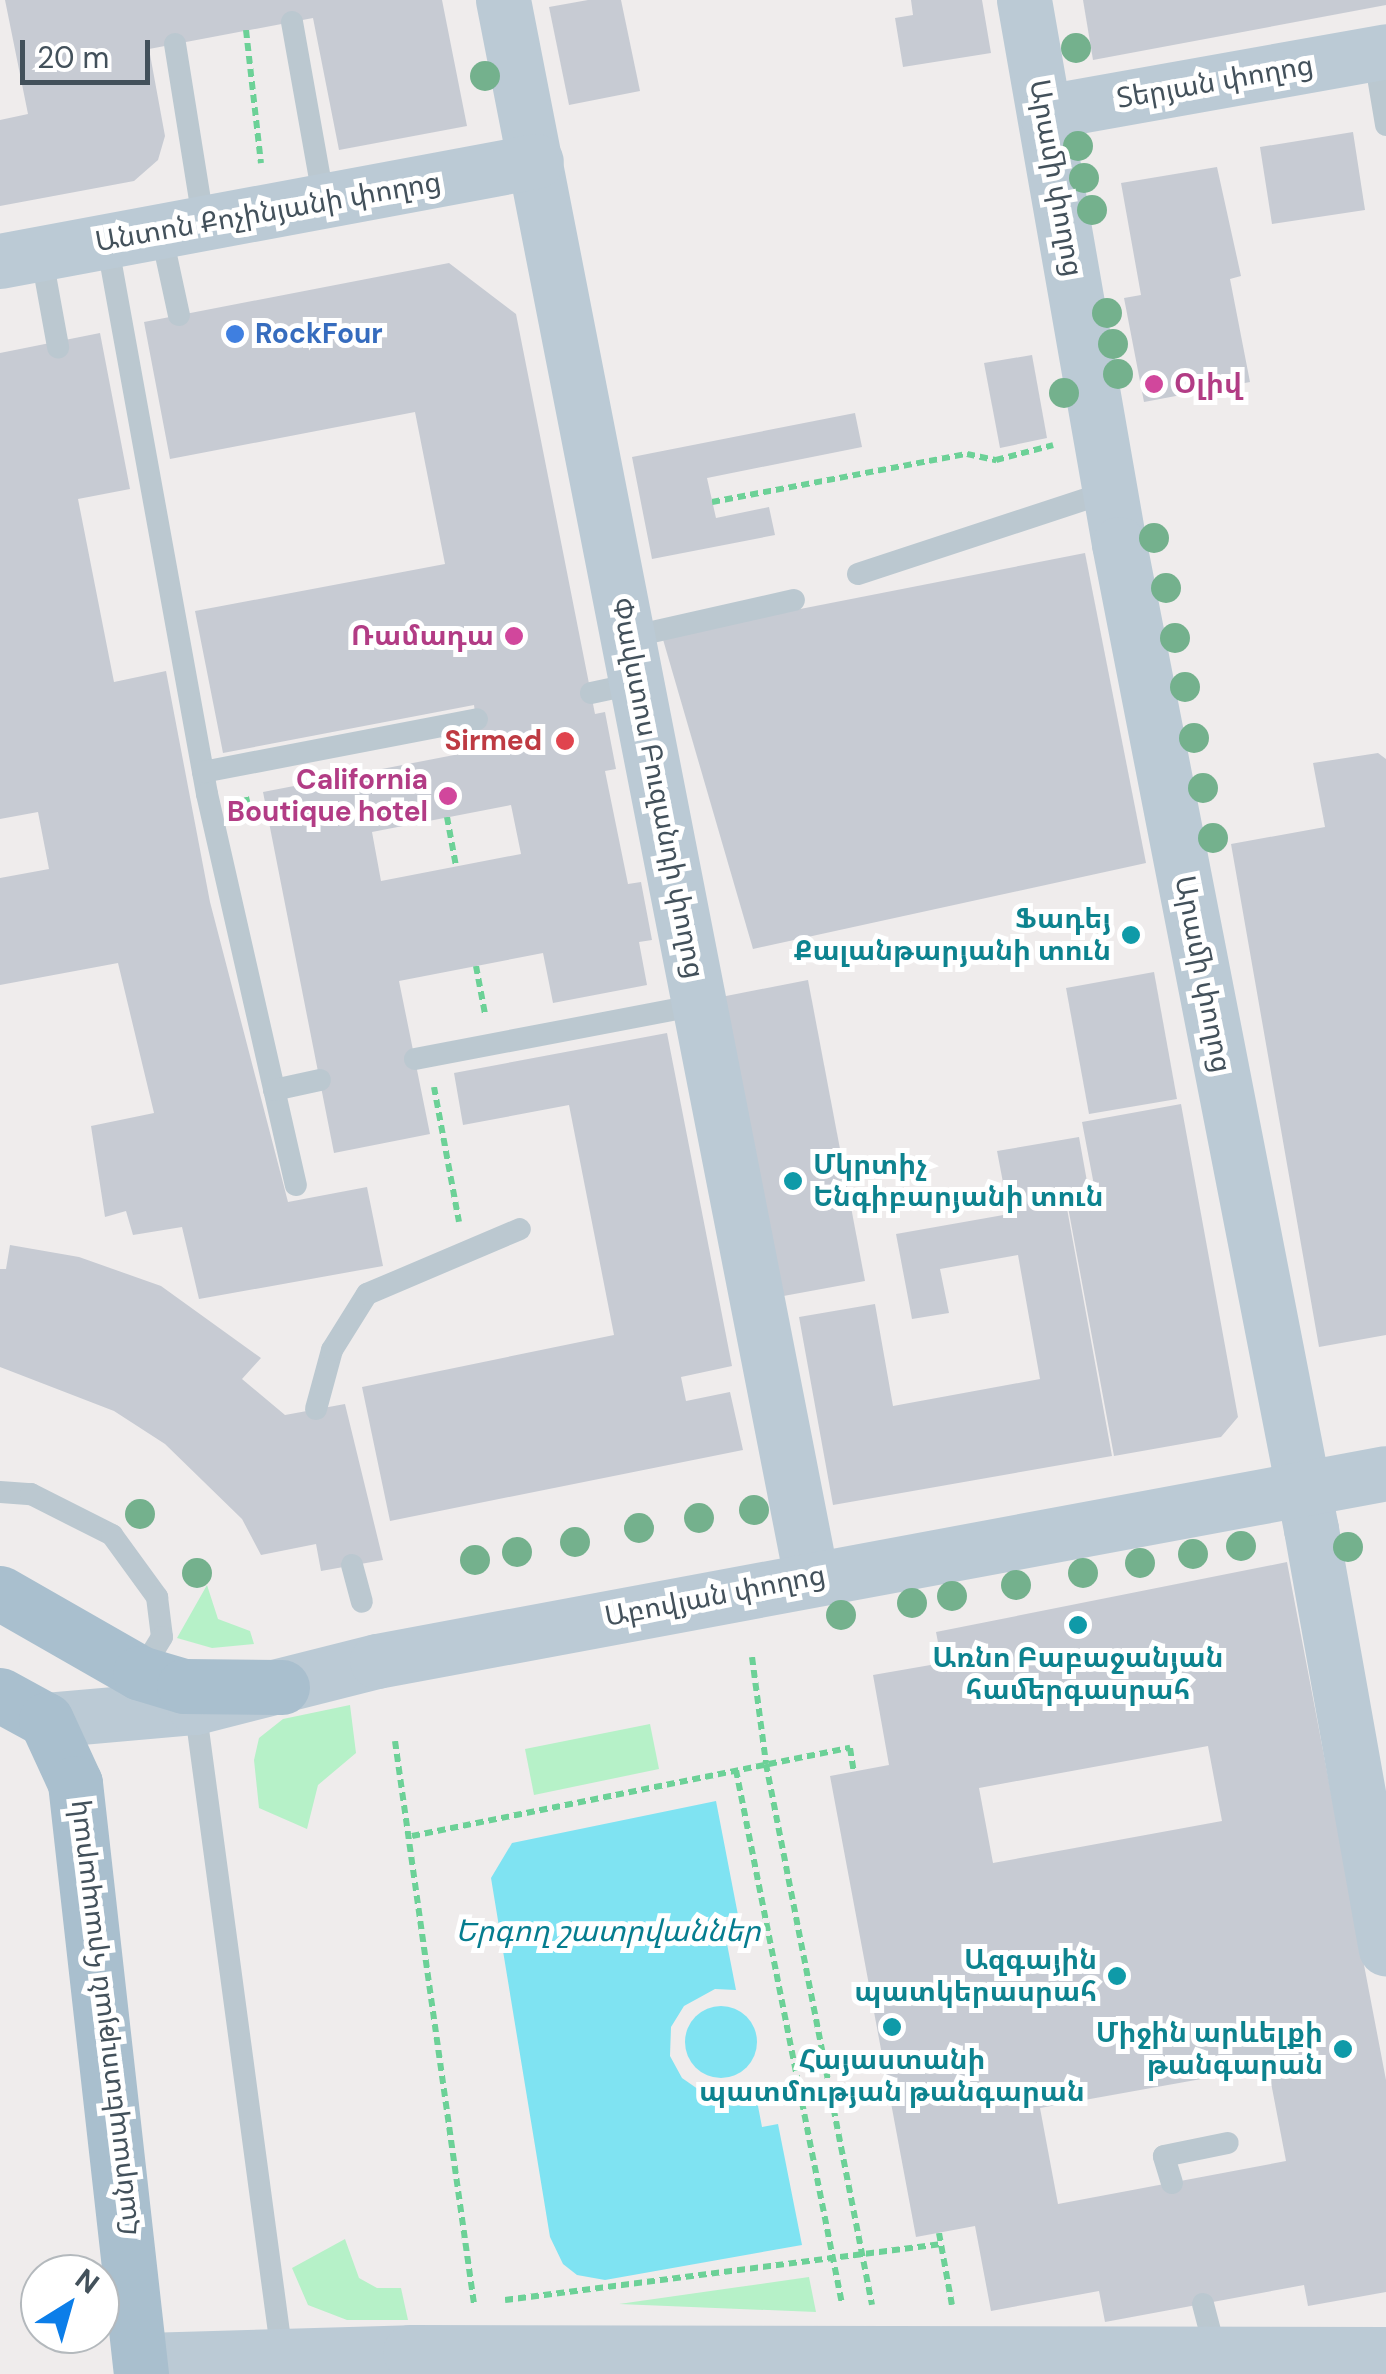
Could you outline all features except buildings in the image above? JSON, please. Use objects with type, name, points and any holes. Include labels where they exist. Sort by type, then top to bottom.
[{"type":"main road","points":[[0,1593],[140,1673],[184,1686],[282,1687]]},
{"type":"main road","name":"Հանրապետության հրապարակ","points":[[23,1707],[75,1783],[143,2367]]},
{"type":"street","name":"Փավստոս Բուզանդի փողոց","points":[[502,0],[536,160],[620,671],[699,1005],[811,1577]]},
{"type":"street","name":"Արամի փողոց","points":[[1024,0],[1111,491],[1303,1489],[1386,1948]]},
{"type":"street","name":"Տերյան փողոց","points":[[1045,112],[1380,52]]},
{"type":"street","name":"Անտոն Քոչինյանի փողոց","points":[[21,257],[536,160]]},
{"type":"street","name":"Աբովյան փողոց","points":[[23,1707],[194,1707],[377,1660],[1386,1473]]},
{"type":"street","points":[[143,2367],[282,2355],[1209,2329],[1386,2354]]},
{"type":"lane","points":[[292,22],[324,202]]},
{"type":"lane","points":[[175,44],[182,228],[179,315]]},
{"type":"lane","points":[[1380,52],[1386,125]]},
{"type":"lane","points":[[107,242],[203,772],[296,1185]]},
{"type":"lane","points":[[21,257],[58,347]]},
{"type":"lane","points":[[858,574],[1111,491]]},
{"type":"lane","points":[[620,671],[794,600]]},
{"type":"lane","points":[[203,772],[477,720]]},
{"type":"lane","points":[[421,1058],[699,1005]]},
{"type":"lane","points":[[274,1090],[320,1080]]},
{"type":"lane","points":[[316,1409],[332,1350],[367,1294],[520,1229]]},
{"type":"lane","points":[[0,1492],[31,1494],[112,1535],[157,1598],[162,1637],[140,1673]]},
{"type":"lane","points":[[352,1565],[362,1602]]},
{"type":"lane","points":[[194,1707],[282,2355]]},
{"type":"lane","points":[[1172,2182],[1164,2156],[1228,2143]]},
{"type":"path","points":[[246,30],[262,174]]},
{"type":"path","points":[[712,502],[967,454],[996,460],[1064,442]]},
{"type":"path","points":[[244,787],[256,844]]},
{"type":"path","points":[[447,818],[456,866]]},
{"type":"path","points":[[476,966],[491,1044]]},
{"type":"path","points":[[421,1058],[465,1252]]},
{"type":"path","points":[[752,1657],[766,1764],[874,2321]]},
{"type":"path","points":[[395,1740],[412,1836],[474,2304],[941,2244]]},
{"type":"path","points":[[412,1836],[850,1748],[854,1772]]},
{"type":"path","points":[[736,1770],[842,2306]]},
{"type":"path","points":[[939,2232],[951,2302]]},
{"type":"green space","points":[[207,1585],[218,1619],[250,1631],[254,1644],[212,1648],[177,1638]]},
{"type":"green space","points":[[350,1705],[356,1753],[318,1785],[307,1829],[259,1808],[254,1760],[259,1738],[283,1719]]},
{"type":"green space","points":[[650,1724],[659,1769],[534,1795],[525,1749]]},
{"type":"green space","points":[[345,2239],[359,2278],[377,2288],[401,2288],[408,2320],[347,2320],[308,2305],[292,2268]]},
{"type":"green space","points":[[809,2277],[816,2312],[619,2304]]},
{"type":"water","name":"Երգող շատրվաններ","points":[[716,1801],[738,1915],[722,1918],[736,1990],[715,1989],[684,2006],[671,2027],[670,2056],[682,2078],[705,2094],[723,2097],[754,2085],[762,2127],[778,2124],[802,2245],[605,2280],[577,2275],[563,2264],[550,2237],[491,1878],[512,1843]]},
{"type":"water","points":[[721,2006],[746,2017],[757,2042],[746,2067],[721,2078],[696,2067],[685,2042],[696,2017]]},
{"type":"place","name":"RockFour","points":[[235,334]]},
{"type":"place","name":"Օլիվ","points":[[1154,384]]},
{"type":"place","name":"Ռամադա","points":[[514,636]]},
{"type":"place","name":"Sirmed","points":[[565,741]]},
{"type":"place","name":"California Boutique hotel","points":[[448,796]]},
{"type":"place","name":"Ֆադեյ Քալանթարյանի տուն","points":[[1131,935]]},
{"type":"place","name":"Մկրտիչ Ենգիբարյանի տուն","points":[[793,1181]]},
{"type":"place","name":"Առնո Բաբաջանյան համերգասրահ","points":[[1078,1625]]},
{"type":"place","name":"Ազգային պատկերասրահ","points":[[1117,1976]]},
{"type":"place","name":"Հայաստանի պատմության թանգարան","points":[[892,2027]]},
{"type":"place","name":"Միջին արևելքի թանգարան","points":[[1343,2049]]}]
